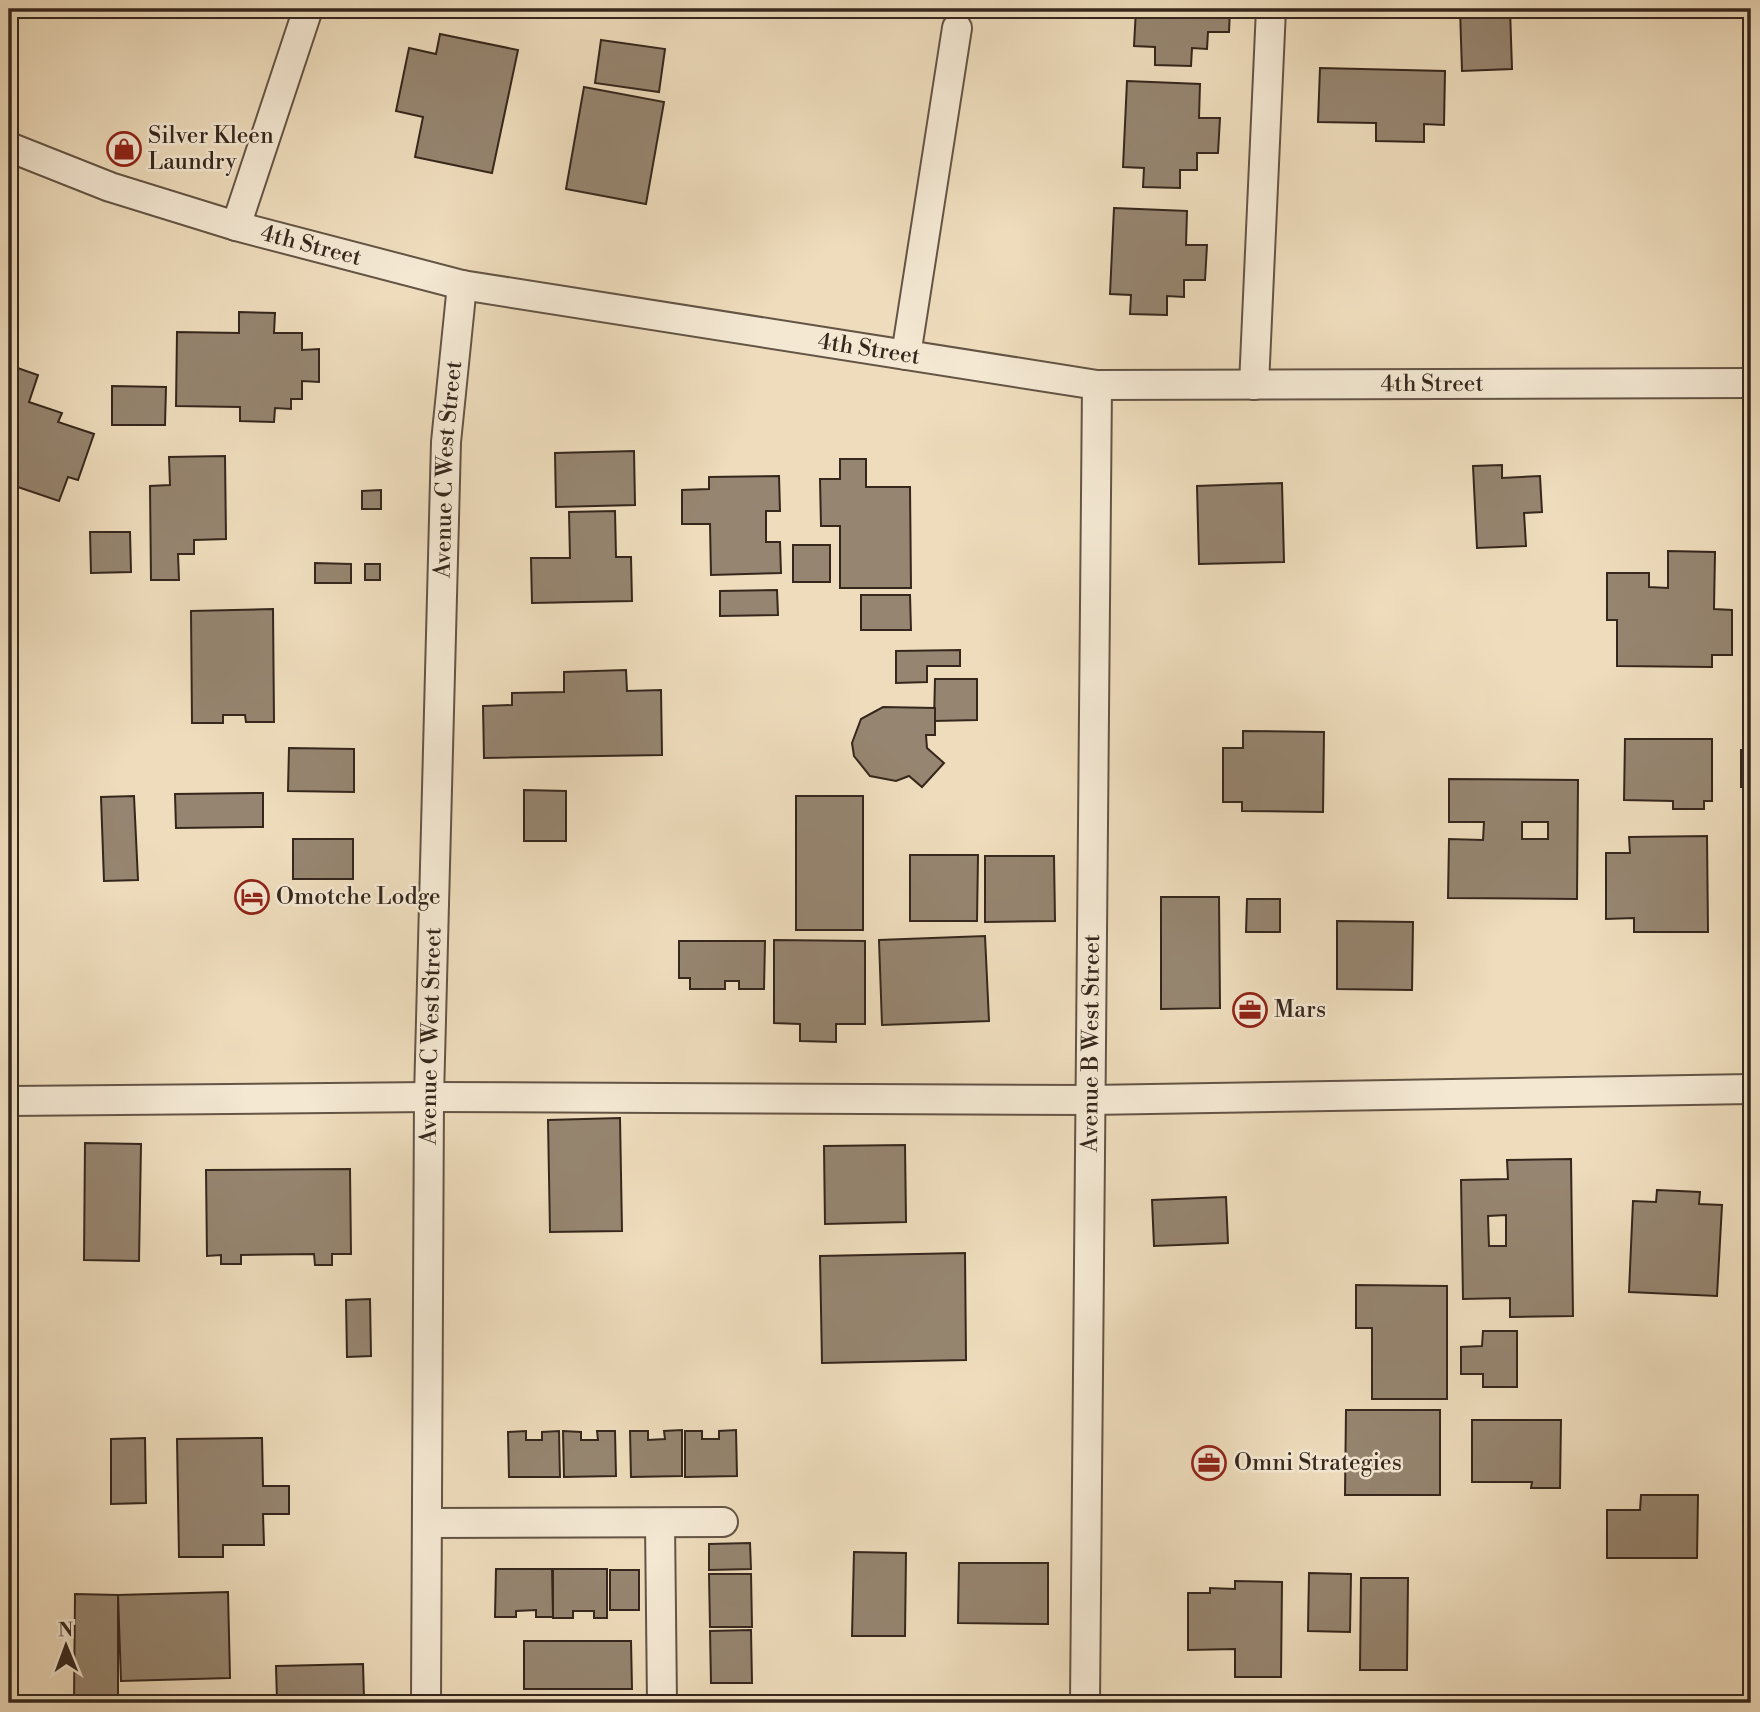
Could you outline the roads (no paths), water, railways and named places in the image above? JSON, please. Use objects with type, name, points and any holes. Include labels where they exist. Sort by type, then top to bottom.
[{"type":"street","points":[[236,226],[308,9]]},
{"type":"street","points":[[1254,385],[1271,9]]},
{"type":"street","points":[[906,355],[957,28]]},
{"type":"street","name":"4th Street","points":[[9,147],[110,187],[236,226],[462,285],[1097,385],[1751,383]]},
{"type":"street","name":"Avenue C West Street","points":[[426,1703],[429,1097],[446,442],[462,285]]},
{"type":"street","name":"Avenue B West Street","points":[[1085,1703],[1097,385]]},
{"type":"street","points":[[9,1101],[429,1097],[1090,1100],[1751,1089]]},
{"type":"street","points":[[427,1523],[723,1522]]},
{"type":"street","points":[[660,1523],[662,1703]]},
{"type":"place","name":"Silver Kleen Laundry","points":[[124,149]]},
{"type":"place","name":"Omotche Lodge","points":[[252,897]]},
{"type":"place","name":"Mars","points":[[1250,1010]]},
{"type":"place","name":"Omni Strategies","points":[[1209,1463]]}]
